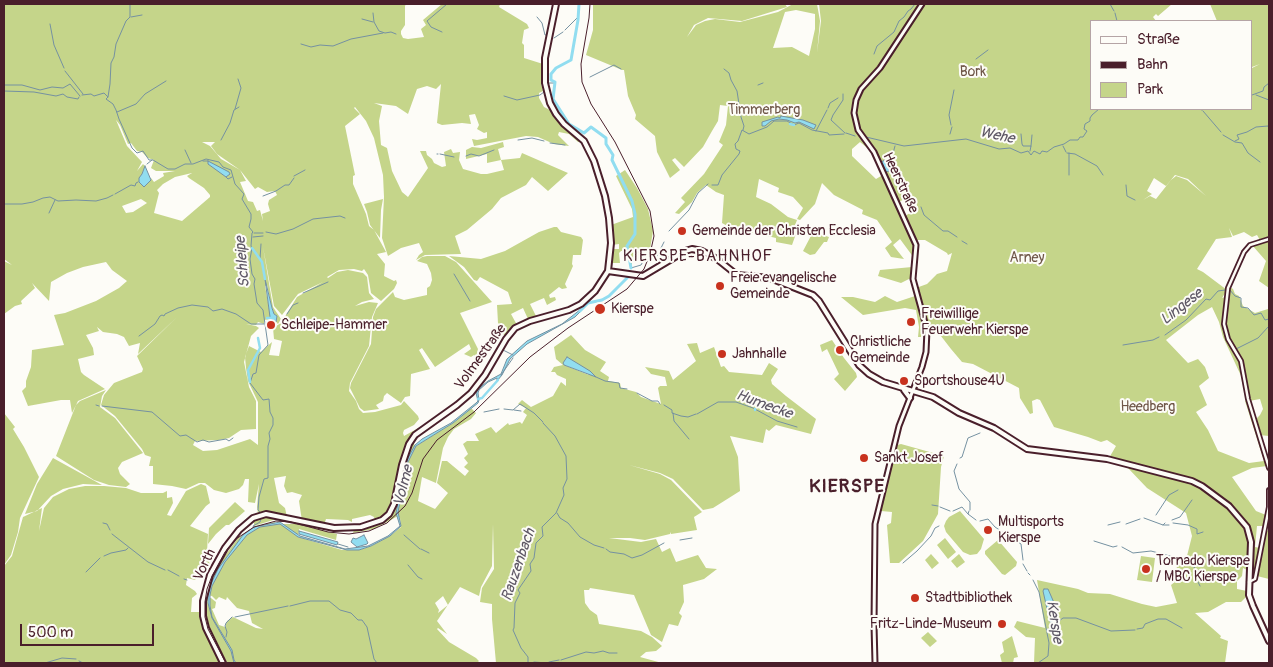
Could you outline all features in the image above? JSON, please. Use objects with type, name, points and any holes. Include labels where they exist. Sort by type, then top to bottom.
[{"type":"main road","name":"Volmestraße","points":[[288,518],[324,527],[344,529],[361,527],[382,520],[389,514],[394,504],[402,465],[409,444],[415,435],[471,393],[485,375],[506,339],[515,328],[530,321],[574,308],[591,296],[608,271],[611,243],[609,218],[594,161],[584,141],[564,124],[556,114],[550,103],[545,84],[545,58],[556,4]]},
{"type":"main road","name":"Heerstraße","points":[[875,663],[874,528],[899,426],[922,367],[927,340],[927,326],[913,279],[916,245],[874,152],[858,130],[854,113],[856,100],[862,89],[880,68],[922,4]]},
{"type":"main road","points":[[608,271],[629,275],[647,275],[679,254],[697,249],[717,259],[737,275],[770,278],[800,288],[817,298],[861,368],[881,381],[933,397],[959,413],[990,426],[1027,449],[1107,459],[1197,483],[1208,489],[1229,506],[1243,521],[1250,534],[1249,595],[1252,606],[1269,641]]},
{"type":"main road","points":[[902,388],[910,398]]},
{"type":"main road","name":"Vorth","points":[[223,663],[206,628],[203,611],[203,596],[210,575],[225,548],[239,530],[253,518],[260,515],[272,515],[288,518]]},
{"type":"street","points":[[1269,239],[1250,245],[1244,252],[1228,288],[1224,324],[1228,339],[1241,361],[1248,399],[1269,468]]},
{"type":"street","points":[[1249,582],[1255,579],[1269,507],[1269,490]]},
{"type":"green space","points":[[4,4],[406,4],[405,25],[401,34],[403,38],[408,39],[424,37],[421,29],[426,25],[423,20],[442,4],[500,4],[499,7],[527,24],[529,28],[524,30],[522,43],[524,45],[524,58],[543,64],[545,84],[541,84],[543,91],[539,93],[539,98],[544,107],[552,111],[559,121],[582,142],[578,142],[569,134],[559,132],[558,135],[569,146],[554,144],[538,137],[526,136],[474,146],[472,139],[487,138],[487,132],[484,133],[477,129],[479,125],[475,114],[469,115],[471,124],[442,125],[437,123],[441,84],[436,89],[427,86],[417,89],[408,114],[396,106],[374,103],[382,106],[379,121],[381,145],[387,148],[392,171],[402,192],[408,197],[428,168],[420,151],[426,151],[434,163],[442,167],[446,166],[444,152],[451,149],[453,153],[460,152],[459,160],[463,169],[481,174],[504,170],[501,160],[520,158],[522,153],[568,173],[548,191],[532,177],[526,185],[501,198],[492,209],[467,230],[455,236],[461,254],[425,255],[416,260],[423,252],[419,243],[401,248],[388,256],[382,238],[383,175],[374,138],[366,121],[355,107],[360,114],[345,126],[355,175],[353,176],[353,184],[369,226],[374,230],[386,252],[377,254],[385,264],[384,276],[394,281],[396,280],[397,283],[394,289],[381,301],[371,293],[368,275],[364,269],[362,271],[354,269],[339,270],[327,277],[337,272],[348,270],[363,273],[367,277],[369,293],[374,299],[355,306],[369,302],[378,303],[372,317],[369,346],[350,383],[349,391],[363,413],[401,405],[404,401],[419,419],[414,425],[404,430],[404,436],[431,421],[408,439],[416,446],[453,423],[471,408],[476,413],[471,419],[454,429],[448,437],[443,448],[436,483],[422,477],[418,501],[435,509],[448,493],[437,483],[442,461],[447,461],[465,476],[469,471],[464,467],[468,463],[464,458],[468,454],[463,444],[467,441],[479,441],[475,434],[491,427],[496,433],[508,423],[509,425],[520,422],[522,424],[527,415],[523,412],[526,408],[518,404],[522,400],[531,407],[553,396],[561,382],[566,386],[566,379],[555,372],[551,372],[554,367],[563,365],[556,359],[554,347],[571,335],[585,350],[606,362],[600,371],[609,377],[608,381],[620,383],[621,388],[636,392],[641,397],[661,404],[658,388],[660,386],[667,386],[665,377],[651,374],[645,367],[669,371],[673,380],[696,361],[687,344],[697,343],[700,353],[714,347],[721,367],[724,366],[729,372],[762,375],[769,363],[778,369],[771,380],[772,384],[816,419],[811,434],[776,425],[769,431],[766,429],[763,443],[730,436],[738,457],[740,491],[713,508],[703,510],[673,479],[660,473],[629,465],[660,474],[671,480],[702,512],[694,517],[697,530],[671,534],[671,532],[670,534],[645,540],[609,538],[641,542],[656,539],[662,552],[670,548],[676,562],[698,555],[706,568],[717,569],[704,579],[683,585],[684,602],[679,613],[682,616],[678,626],[669,624],[662,642],[651,635],[634,595],[590,588],[589,590],[584,590],[585,603],[597,615],[599,624],[641,631],[652,637],[662,646],[656,651],[646,652],[640,657],[662,663],[496,663],[492,604],[480,602],[482,588],[494,569],[493,524],[492,566],[481,587],[479,596],[460,587],[448,605],[437,621],[447,634],[437,629],[449,642],[476,658],[479,661],[477,663],[227,663],[208,625],[206,615],[207,598],[211,598],[216,602],[215,608],[212,609],[219,625],[225,627],[227,621],[233,617],[256,628],[263,629],[252,623],[249,611],[237,608],[227,597],[226,600],[219,597],[216,600],[212,596],[207,595],[211,580],[221,561],[238,538],[265,524],[275,522],[276,524],[297,524],[337,534],[336,540],[299,529],[298,537],[342,550],[359,550],[390,536],[401,527],[400,518],[398,516],[374,529],[353,533],[354,530],[376,524],[374,517],[370,515],[352,519],[352,522],[348,520],[326,519],[324,525],[302,521],[299,501],[302,495],[292,492],[287,493],[284,486],[286,476],[274,478],[279,503],[285,508],[287,517],[266,513],[258,514],[259,484],[255,503],[248,502],[249,479],[245,479],[239,489],[226,493],[214,490],[205,483],[199,483],[186,489],[153,484],[153,466],[149,466],[151,457],[145,455],[115,416],[101,405],[104,395],[114,383],[142,372],[143,369],[137,356],[177,317],[138,354],[140,343],[129,346],[124,337],[103,332],[97,327],[99,331],[86,335],[93,348],[94,355],[78,359],[81,372],[105,389],[78,401],[72,413],[70,400],[28,406],[22,391],[26,387],[31,367],[32,350],[64,345],[54,315],[65,313],[96,301],[119,288],[127,281],[112,270],[106,262],[83,267],[51,282],[49,301],[32,283],[35,288],[21,301],[22,304],[15,306],[4,314],[4,261],[12,265],[4,259]],"holes":[[[116,120],[128,144],[131,143],[137,151],[154,160],[151,168],[156,171],[175,171],[163,173],[164,176],[154,182],[151,178],[144,187],[139,182],[145,166],[143,164],[137,171],[142,162],[127,146]],[[202,142],[215,142],[211,146],[217,154],[240,170],[221,159],[210,146]],[[240,170],[255,189],[258,187],[267,192],[275,191],[277,195],[269,200],[270,211],[262,214],[263,221],[260,210],[257,211],[253,202],[248,201],[240,182],[246,181]],[[192,173],[187,176],[204,188],[210,197],[182,221],[154,213],[159,193],[157,190],[175,177]],[[141,199],[147,203],[133,212],[126,213],[122,206]],[[263,247],[274,306],[282,315],[298,294],[323,282],[297,297],[281,323],[273,328],[274,339],[282,341],[279,356],[269,355],[272,342],[261,352],[249,346],[246,353],[251,336],[259,328],[246,324],[256,325],[258,322],[264,324],[264,320],[271,319],[265,286],[267,285],[274,314],[277,316],[276,322],[278,324],[281,319],[273,307]],[[567,357],[589,375],[564,365]],[[245,358],[248,381],[258,402],[258,445],[250,439],[217,450],[203,451],[193,445],[195,441],[219,440],[229,438],[241,430],[256,429],[256,401],[249,387],[244,362]],[[443,596],[448,605],[438,613],[439,610],[435,603]]]},
{"type":"green space","name":"Timmerberg","points":[[593,4],[785,4],[787,7],[742,21],[708,18],[694,25],[687,37],[696,25],[705,21],[715,19],[740,22],[778,12],[793,4],[817,4],[820,21],[817,53],[821,21],[819,4],[921,4],[880,65],[857,91],[853,99],[851,111],[859,135],[871,151],[860,142],[852,149],[852,156],[876,179],[881,176],[884,178],[914,241],[914,258],[900,239],[893,245],[904,259],[891,257],[885,248],[892,242],[877,220],[862,214],[863,210],[834,195],[822,183],[815,204],[800,220],[797,219],[803,208],[793,197],[778,192],[779,188],[759,179],[756,197],[771,204],[788,217],[797,220],[794,228],[797,231],[792,245],[776,242],[776,238],[729,227],[722,223],[724,195],[706,185],[679,214],[675,213],[685,202],[681,198],[704,174],[723,145],[719,142],[726,125],[728,106],[720,105],[718,121],[703,147],[684,167],[675,158],[672,160],[680,170],[670,178],[657,152],[655,136],[635,119],[636,115],[628,96],[624,70],[586,55],[593,30]],"holes":[[[796,10],[815,14],[815,29],[809,56],[792,47],[773,48],[785,12]]]},
{"type":"green space","points":[[924,4],[1172,4],[1158,16],[1156,14],[1153,17],[1155,20],[1090,20],[1090,110],[1253,110],[1253,68],[1260,64],[1253,67],[1253,20],[1217,20],[1210,4],[1269,4],[1269,238],[1261,242],[1257,235],[1252,237],[1244,232],[1233,236],[1229,228],[1232,237],[1216,239],[1197,269],[1227,290],[1222,298],[1225,297],[1224,331],[1239,361],[1242,378],[1223,337],[1212,307],[1198,315],[1166,340],[1188,363],[1198,359],[1205,367],[1209,378],[1199,386],[1207,405],[1196,412],[1208,430],[1218,451],[1249,463],[1264,461],[1246,400],[1267,466],[1252,468],[1232,477],[1256,511],[1266,515],[1265,526],[1257,526],[1255,547],[1260,548],[1254,579],[1251,580],[1252,540],[1249,527],[1240,515],[1204,484],[1109,458],[1116,446],[1107,440],[1101,442],[1054,427],[1040,400],[1032,401],[1033,413],[1030,414],[1020,398],[1019,388],[973,364],[962,362],[934,327],[929,327],[916,288],[927,284],[937,274],[947,271],[952,253],[948,255],[925,240],[917,240],[905,216],[918,208],[916,203],[908,198],[898,202],[876,154],[861,132],[856,108],[862,91],[882,68]],"holes":[[[1175,175],[1188,179],[1206,196],[1187,180],[1176,176],[1156,199],[1150,196],[1143,200],[1152,194],[1147,191],[1154,178],[1166,186]]]},
{"type":"green space","points":[[503,142],[504,147],[498,149],[501,160],[487,163],[487,154],[466,159],[466,150],[472,147],[481,148]]},
{"type":"green space","points":[[625,170],[648,209],[653,231],[650,249],[646,253],[644,252],[641,258],[632,262],[632,265],[630,265],[629,257],[625,251],[619,253],[620,263],[612,263],[612,249],[619,249],[619,244],[612,245],[611,225],[633,217],[632,209],[616,176]]},
{"type":"green space","points":[[383,199],[380,238],[370,225],[364,204]]},
{"type":"green space","points":[[557,227],[561,232],[581,237],[583,240],[581,255],[573,255],[573,266],[565,284],[567,288],[562,289],[559,287],[549,295],[550,298],[555,297],[556,300],[547,305],[544,298],[530,304],[536,316],[528,319],[523,308],[511,314],[517,325],[505,337],[498,323],[497,305],[512,304],[508,292],[480,277],[477,281],[474,280],[464,267],[449,256],[481,259],[505,251],[539,232]]},
{"type":"green space","points":[[813,232],[829,237],[827,242],[824,242],[815,254],[810,255],[803,251]]},
{"type":"green space","points":[[1269,240],[1269,288],[1259,281],[1266,261],[1252,245]]},
{"type":"green space","points":[[427,256],[445,256],[456,262],[492,302],[460,313],[478,349],[476,357],[464,354],[471,349],[469,344],[435,367],[422,348],[419,350],[430,369],[411,374],[410,396],[405,397],[401,403],[387,393],[383,401],[376,405],[379,409],[364,411],[360,408],[350,388],[371,344],[373,317],[376,309],[393,292],[395,297],[404,300],[427,295],[427,288],[432,280],[431,273],[427,264],[417,261]]},
{"type":"green space","points":[[912,267],[911,278],[901,283],[878,276],[880,270]]},
{"type":"green space","points":[[1230,287],[1239,296],[1243,306],[1255,313],[1268,309],[1269,302],[1269,436],[1259,435],[1255,420],[1263,409],[1260,399],[1249,401],[1241,361],[1228,339],[1225,324],[1227,296]]},
{"type":"green space","points":[[885,296],[897,302],[915,296],[922,322],[921,337],[918,337],[919,327],[916,310],[905,308],[863,315],[841,297],[853,297],[875,302]]},
{"type":"green space","points":[[832,340],[856,373],[857,377],[845,391],[834,379],[839,374],[827,349],[822,352],[820,345]]},
{"type":"green space","points":[[106,390],[102,396],[100,407],[115,418],[143,453],[122,462],[118,468],[120,474],[130,484],[126,487],[109,485],[94,480],[56,456],[76,405],[80,401]]},
{"type":"green space","points":[[4,413],[15,427],[13,429],[39,477],[20,518],[11,555],[4,565]]},
{"type":"green space","points":[[901,444],[944,456],[941,467],[938,514],[923,541],[899,563],[890,563],[887,525],[891,523],[892,512],[881,511],[897,445]]},
{"type":"green space","points":[[53,458],[102,485],[83,484],[63,489],[51,496],[37,511],[25,514],[37,484]]},
{"type":"green space","points":[[1128,466],[1202,487],[1228,508],[1246,527],[1250,542],[1249,571],[1243,568],[1242,576],[1237,581],[1237,589],[1247,591],[1248,595],[1241,602],[1226,602],[1208,612],[1195,613],[1221,636],[1220,638],[1228,641],[1225,663],[1034,663],[1035,638],[1026,637],[1014,627],[1017,621],[1045,628],[1037,580],[1088,593],[1110,594],[1156,607],[1177,603],[1171,585],[1176,581],[1177,563],[1186,560],[1192,536],[1186,513],[1147,488]]},
{"type":"green space","points":[[201,484],[206,486],[210,503],[190,526],[208,534],[207,552],[210,566],[195,580],[187,578],[186,585],[197,594],[192,598],[191,612],[201,612],[207,635],[222,663],[4,663],[4,566],[12,556],[23,517],[42,508],[39,531],[44,508],[53,497],[69,489],[85,486],[126,488],[141,493],[163,493],[167,491],[167,498],[172,497],[173,503],[167,515],[171,516],[186,491]]},
{"type":"green space","points":[[235,502],[245,511],[229,525],[226,525],[208,544],[209,528]]},
{"type":"green space","points":[[960,511],[984,539],[981,549],[977,554],[970,555],[963,552],[946,532],[944,526],[946,521],[949,517]]},
{"type":"green space","points":[[260,516],[289,520],[273,520],[254,526],[254,521]]},
{"type":"green space","points":[[1265,530],[1269,531],[1269,579],[1257,576]]},
{"type":"green space","points":[[945,538],[956,552],[948,559],[937,545]]},
{"type":"green space","points":[[998,540],[1017,562],[1016,566],[1005,575],[985,554],[985,551]]},
{"type":"green space","points":[[931,554],[939,563],[932,569],[925,560]]},
{"type":"green space","points":[[959,554],[965,562],[957,568],[951,561]]},
{"type":"green space","name":"Tornado Kierspe / MBC Kierspe","points":[[1141,556],[1155,558],[1152,582],[1137,580]]},
{"type":"green space","points":[[928,632],[937,641],[930,647],[921,638]]},
{"type":"green space","points":[[1012,636],[1018,657],[1014,658],[1013,663],[1002,663],[1000,655],[1004,652],[1002,642]]},
{"type":"water","points":[[781,116],[803,120],[816,125],[814,129],[799,122],[795,123],[779,119],[762,126],[762,122],[780,118]]},
{"type":"water","points":[[893,156],[893,170],[886,172],[881,162]]},
{"type":"water","points":[[208,161],[230,174],[226,177],[208,164]]},
{"type":"water","points":[[145,166],[151,180],[144,187],[139,182],[139,178]]},
{"type":"water","points":[[265,279],[272,308],[277,316],[276,322],[270,317]]},
{"type":"water","points":[[581,309],[575,317],[527,344],[510,359],[497,381],[497,378],[488,382],[479,390],[478,403],[453,423],[416,446],[408,462],[398,512],[401,526],[390,536],[371,546],[359,550],[347,550],[298,537],[280,524],[260,527],[247,535],[225,562],[212,586],[210,595],[212,617],[232,650],[236,663],[234,663],[231,651],[212,618],[208,595],[218,569],[243,535],[254,527],[280,522],[300,536],[345,549],[368,546],[388,536],[400,526],[396,513],[407,460],[415,445],[451,423],[476,403],[478,401],[476,393],[478,389],[488,381],[501,374],[507,359],[527,341],[562,324]]},
{"type":"water","points":[[567,357],[590,371],[596,377],[564,365],[563,363]]},
{"type":"water","points":[[299,531],[338,542],[337,545],[299,534]]},
{"type":"water","points":[[364,535],[367,544],[357,547],[351,542],[353,538],[356,539]]},
{"type":"water","points":[[1044,589],[1048,589],[1058,617],[1052,623],[1050,622]]},
{"type":"waterway","points":[[108,97],[111,63],[116,44],[126,21],[130,17],[130,4]]},
{"type":"waterway","points":[[442,32],[431,27],[427,21],[447,4]]},
{"type":"waterway","name":"Volme","points":[[579,4],[571,60],[556,68],[551,74],[551,80],[555,82],[553,99],[569,124],[584,133],[591,127],[606,138],[606,144],[613,155],[612,160],[632,201],[635,214],[635,234],[627,246],[631,268]]},
{"type":"waterway","points":[[874,54],[877,46],[894,32],[899,21],[915,4]]},
{"type":"waterway","points":[[1110,4],[1114,11]]},
{"type":"waterway","points":[[373,13],[374,22],[379,31],[396,34]]},
{"type":"waterway","points":[[1115,13],[1117,20]]},
{"type":"waterway","points":[[131,17],[142,15]]},
{"type":"waterway","points":[[537,17],[542,23],[545,35],[547,35]]},
{"type":"waterway","points":[[565,30],[578,17]]},
{"type":"waterway","points":[[362,19],[373,22]]},
{"type":"waterway","points":[[50,24],[54,45],[64,68]]},
{"type":"waterway","points":[[554,38],[563,32]]},
{"type":"waterway","points":[[301,44],[311,47],[320,45],[333,46],[351,39],[383,33]]},
{"type":"waterway","points":[[976,59],[988,50]]},
{"type":"waterway","points":[[590,77],[614,65],[621,69]]},
{"type":"waterway","points":[[724,69],[729,73],[737,91],[744,126],[743,130]]},
{"type":"waterway","points":[[65,71],[83,94]]},
{"type":"waterway","points":[[235,109],[241,88],[238,79]]},
{"type":"waterway","points":[[117,112],[136,104],[145,94],[166,81]]},
{"type":"waterway","name":"Volme","points":[[548,83],[555,83]]},
{"type":"waterway","points":[[758,85],[763,83]]},
{"type":"waterway","name":"Wehe","points":[[1253,95],[1263,91],[1264,87],[1269,83]]},
{"type":"waterway","name":"Schleipe","points":[[4,85],[22,85],[40,90],[52,87],[63,88],[70,84],[80,96]]},
{"type":"waterway","points":[[504,96],[517,100],[540,95],[544,92],[544,84]]},
{"type":"waterway","points":[[951,125],[949,115],[954,90]]},
{"type":"waterway","points":[[4,91],[34,92],[56,96],[63,94],[67,97],[78,99],[79,97]]},
{"type":"waterway","name":"Schleipe","points":[[82,95],[91,94],[94,96],[104,93],[108,97],[106,99],[113,104],[132,148],[137,153],[143,151],[149,160],[153,160],[168,169],[175,169],[185,164],[193,164],[206,159],[219,162],[223,167],[231,170],[235,184],[244,194],[242,199],[251,214],[249,227],[253,232],[250,259],[252,274],[255,279],[257,303],[263,310],[268,345],[259,355],[256,373],[253,374],[250,383],[263,400],[269,399],[270,412],[273,418],[273,425],[269,433],[268,478],[264,479],[259,497],[258,510],[261,513],[260,522],[253,526],[254,528]]},
{"type":"waterway","points":[[843,94],[843,100],[831,120],[845,133]]},
{"type":"waterway","points":[[1256,95],[1269,100]]},
{"type":"waterway","points":[[828,108],[830,103],[838,98]]},
{"type":"waterway","points":[[221,140],[234,110],[239,107]]},
{"type":"waterway","points":[[816,131],[827,110]]},
{"type":"waterway","name":"Wehe","points":[[866,137],[904,146],[966,139],[999,149],[1010,148],[1021,153],[1028,151],[1031,155],[1034,151],[1040,154],[1042,151],[1047,152],[1070,140],[1078,140],[1080,137],[1083,137],[1087,131],[1084,129],[1085,124],[1090,121],[1092,115],[1098,110]]},
{"type":"waterway","points":[[1203,111],[1221,132]]},
{"type":"waterway","name":"Wehe","points":[[712,185],[718,185],[722,175],[739,154],[740,151],[736,149],[735,144],[742,130],[749,134],[767,127],[774,121],[787,121],[794,125],[799,123],[812,130],[828,133],[829,135],[844,134]]},
{"type":"waterway","name":"Wehe","points":[[790,124],[794,125]]},
{"type":"waterway","points":[[984,134],[988,125]]},
{"type":"waterway","points":[[1235,141],[1239,139],[1237,135],[1256,127],[1268,126],[1269,128]]},
{"type":"waterway","points":[[950,134],[952,127]]},
{"type":"waterway","name":"Wehe","points":[[846,133],[855,136]]},
{"type":"waterway","points":[[1021,134],[1023,146],[1031,146],[1030,151]]},
{"type":"waterway","points":[[1031,146],[1032,135]]},
{"type":"waterway","points":[[1223,135],[1235,142],[1242,143],[1248,153],[1260,162]]},
{"type":"waterway","points":[[518,140],[532,138],[544,141]]},
{"type":"waterway","points":[[550,143],[565,145]]},
{"type":"waterway","points":[[892,157],[895,146]]},
{"type":"waterway","points":[[1063,146],[1066,152]]},
{"type":"waterway","points":[[185,150],[191,163]]},
{"type":"waterway","points":[[466,156],[471,154],[479,156],[494,150]]},
{"type":"waterway","points":[[1067,153],[1075,154],[1097,166],[1103,175]]},
{"type":"waterway","points":[[1069,153],[1069,175]]},
{"type":"waterway","points":[[440,154],[454,157]]},
{"type":"waterway","name":"Schleipe","points":[[147,164],[152,160]]},
{"type":"waterway","name":"Schleipe","points":[[203,161],[208,161]]},
{"type":"waterway","points":[[294,176],[305,170]]},
{"type":"waterway","points":[[226,177],[228,179],[232,177]]},
{"type":"waterway","points":[[263,196],[285,185],[289,185],[294,178]]},
{"type":"waterway","points":[[115,194],[131,185],[135,186],[138,182]]},
{"type":"waterway","name":"Wehe","points":[[669,231],[689,210],[698,193],[708,184]]},
{"type":"waterway","points":[[1126,185],[1127,196],[1135,200]]},
{"type":"waterway","points":[[4,204],[22,204],[50,197],[58,201],[96,201],[113,195]]},
{"type":"waterway","points":[[49,213],[55,200]]},
{"type":"waterway","points":[[921,207],[924,215],[943,231],[948,231],[957,237]]},
{"type":"waterway","points":[[266,232],[276,234],[293,229],[313,219],[340,216],[345,218]]},
{"type":"waterway","points":[[254,233],[263,233]]},
{"type":"waterway","points":[[253,237],[263,236]]},
{"type":"waterway","points":[[962,241],[967,244]]},
{"type":"waterway","name":"Wehe","points":[[657,256],[664,242]]},
{"type":"waterway","points":[[260,259],[261,244]]},
{"type":"waterway","points":[[252,248],[262,262],[265,279]]},
{"type":"waterway","name":"Wehe","points":[[631,268],[641,265],[645,258]]},
{"type":"waterway","points":[[454,274],[470,301]]},
{"type":"waterway","name":"Volme","points":[[580,311],[588,303],[602,300],[609,296],[630,275]]},
{"type":"waterway","points":[[303,293],[328,282]]},
{"type":"waterway","name":"Lingese","points":[[1229,289],[1235,296],[1241,298],[1241,307],[1248,308],[1254,315],[1261,313],[1265,320],[1269,319]]},
{"type":"waterway","name":"Lingese","points":[[1165,335],[1186,320],[1206,299],[1210,300],[1218,291],[1225,290]]},
{"type":"waterway","points":[[287,314],[293,305],[298,303]]},
{"type":"waterway","points":[[139,336],[155,324],[160,316],[164,316],[178,308],[192,305],[208,307],[213,311],[222,309],[236,314],[251,324],[264,324]]},
{"type":"waterway","points":[[1236,349],[1258,338],[1269,326]]},
{"type":"waterway","name":"Lingese","points":[[1123,345],[1153,340],[1159,337]]},
{"type":"waterway","points":[[250,382],[248,370],[260,348],[258,338]]},
{"type":"waterway","points":[[503,350],[513,355]]},
{"type":"waterway","name":"Volme","points":[[501,375],[513,358]]},
{"type":"waterway","name":"Humecke","points":[[596,377],[605,381],[619,383],[620,388],[627,389]]},
{"type":"waterway","points":[[478,399],[482,398],[498,380]]},
{"type":"waterway","name":"Humecke","points":[[637,393],[652,401],[658,401],[660,404]]},
{"type":"waterway","name":"Humecke","points":[[697,414],[718,402],[736,402],[753,408],[777,421],[797,427]]},
{"type":"waterway","name":"Rauzenbach","points":[[504,409],[513,410],[520,404],[534,413],[543,422]]},
{"type":"waterway","name":"Humecke","points":[[664,405],[672,410],[672,413],[681,416],[688,417],[696,414]]},
{"type":"waterway","points":[[102,406],[152,412],[180,436],[186,435],[197,442],[226,439],[229,441],[233,438]]},
{"type":"waterway","points":[[484,412],[499,409]]},
{"type":"waterway","name":"Rauzenbach","points":[[514,410],[521,411]]},
{"type":"waterway","points":[[673,413],[674,421],[689,439]]},
{"type":"waterway","name":"Rauzenbach","points":[[528,663],[528,657],[521,648],[513,630],[515,603],[520,593],[518,590],[531,571],[530,564],[534,558],[536,543],[543,536],[542,527],[556,513],[564,495],[563,488],[567,479],[566,456],[555,436],[543,423]]},
{"type":"waterway","name":"Kerspe","points":[[960,458],[968,438],[980,433]]},
{"type":"waterway","name":"Kerspe","points":[[957,464],[954,471],[959,489],[970,502],[970,510]]},
{"type":"waterway","points":[[1156,515],[1169,495],[1178,490]]},
{"type":"waterway","points":[[1172,520],[1180,517],[1192,500]]},
{"type":"waterway","points":[[932,505],[938,506]]},
{"type":"waterway","points":[[940,507],[950,511]]},
{"type":"waterway","points":[[953,511],[962,507],[968,514]]},
{"type":"waterway","name":"Kerspe","points":[[969,511],[968,514],[976,520]]},
{"type":"waterway","points":[[557,513],[580,537],[604,548]]},
{"type":"waterway","points":[[1144,518],[1163,525],[1165,523]]},
{"type":"waterway","name":"Kerspe","points":[[980,521],[988,519],[995,527],[1021,544],[1023,560]]},
{"type":"waterway","points":[[1126,524],[1140,519]]},
{"type":"waterway","points":[[1108,525],[1120,522]]},
{"type":"waterway","points":[[103,523],[107,524],[110,530]]},
{"type":"waterway","points":[[1173,523],[1188,525],[1197,529],[1197,534],[1203,532]]},
{"type":"waterway","points":[[1163,525],[1169,525]]},
{"type":"waterway","points":[[903,563],[917,551],[931,536],[935,528],[939,526]]},
{"type":"waterway","points":[[112,534],[148,562],[165,570]]},
{"type":"waterway","points":[[404,535],[420,549]]},
{"type":"waterway","points":[[680,540],[692,538]]},
{"type":"waterway","points":[[1094,541],[1113,547],[1117,546]]},
{"type":"waterway","points":[[606,549],[610,552],[624,554],[632,558],[642,555],[664,543]]},
{"type":"waterway","name":"Volme","points":[[338,544],[348,547]]},
{"type":"waterway","points":[[1122,547],[1133,553],[1151,551],[1185,560],[1195,568],[1194,574],[1200,586]]},
{"type":"waterway","points":[[104,556],[128,548]]},
{"type":"waterway","points":[[421,549],[429,553]]},
{"type":"waterway","points":[[86,572],[100,558]]},
{"type":"waterway","name":"Kerspe","points":[[1023,564],[1027,571]]},
{"type":"waterway","points":[[408,565],[422,579]]},
{"type":"waterway","points":[[168,570],[179,576]]},
{"type":"waterway","name":"Kerspe","points":[[1033,580],[1039,592],[1049,643],[1048,656],[1038,663]]},
{"type":"waterway","points":[[290,606],[310,601],[329,601],[340,610],[351,613],[358,620],[362,620],[367,627],[374,659],[377,663]]},
{"type":"waterway","points":[[235,617],[288,606]]},
{"type":"waterway","points":[[226,637],[225,626],[232,617]]},
{"type":"waterway","points":[[1047,630],[1063,618],[1076,618],[1111,631],[1135,630]]},
{"type":"waterway","points":[[1137,629],[1143,628],[1145,624],[1158,619],[1166,619],[1182,628]]},
{"type":"waterway","points":[[561,660],[586,652],[603,651],[617,653]]},
{"type":"waterway","points":[[45,663],[62,658],[76,659]]},
{"type":"waterway","points":[[549,662],[559,660]]},
{"type":"waterway","points":[[79,661],[83,663]]},
{"type":"waterway","points":[[534,662],[547,663]]},
{"type":"railway","points":[[226,663],[208,629],[205,617],[205,602],[212,576],[225,552],[236,539],[254,527],[276,521],[291,522],[328,532],[349,534],[369,531],[387,523],[405,506],[412,493],[423,459],[437,440],[474,412],[530,357],[568,328],[627,289],[644,269],[654,236],[650,211],[615,142],[591,104],[582,82],[581,64],[590,4]]},
{"type":"place","name":"Gemeinde der Christen Ecclesia","points":[[682,231]]},
{"type":"place","name":"Freie evangelische Gemeinde","points":[[720,286]]},
{"type":"place","name":"Kierspe","points":[[600,309]]},
{"type":"place","name":"Freiwillige Feuerwehr Kierspe","points":[[911,322]]},
{"type":"place","name":"Schleipe-Hammer","points":[[271,325]]},
{"type":"place","name":"Christliche Gemeinde","points":[[840,350]]},
{"type":"place","name":"Jahnhalle","points":[[722,354]]},
{"type":"place","name":"Sportshouse4U","points":[[904,381]]},
{"type":"place","name":"Sankt Josef","points":[[864,458]]},
{"type":"place","name":"Multisports Kierspe","points":[[988,530]]},
{"type":"place","name":"Tornado Kierspe / MBC Kierspe","points":[[1146,569]]},
{"type":"place","name":"Stadtbibliothek","points":[[915,598]]},
{"type":"place","name":"Fritz-Linde-Museum","points":[[1002,624]]},
{"type":"district","name":"KIERSPE-BAHNHOF","points":[[698,257]]},
{"type":"district","name":"KIERSPE","points":[[847,487]]},
{"type":"park label","name":"Bork","points":[[973,72]]},
{"type":"park label","name":"Arney","points":[[1027,258]]},
{"type":"park label","name":"Heedberg","points":[[1148,407]]}]
